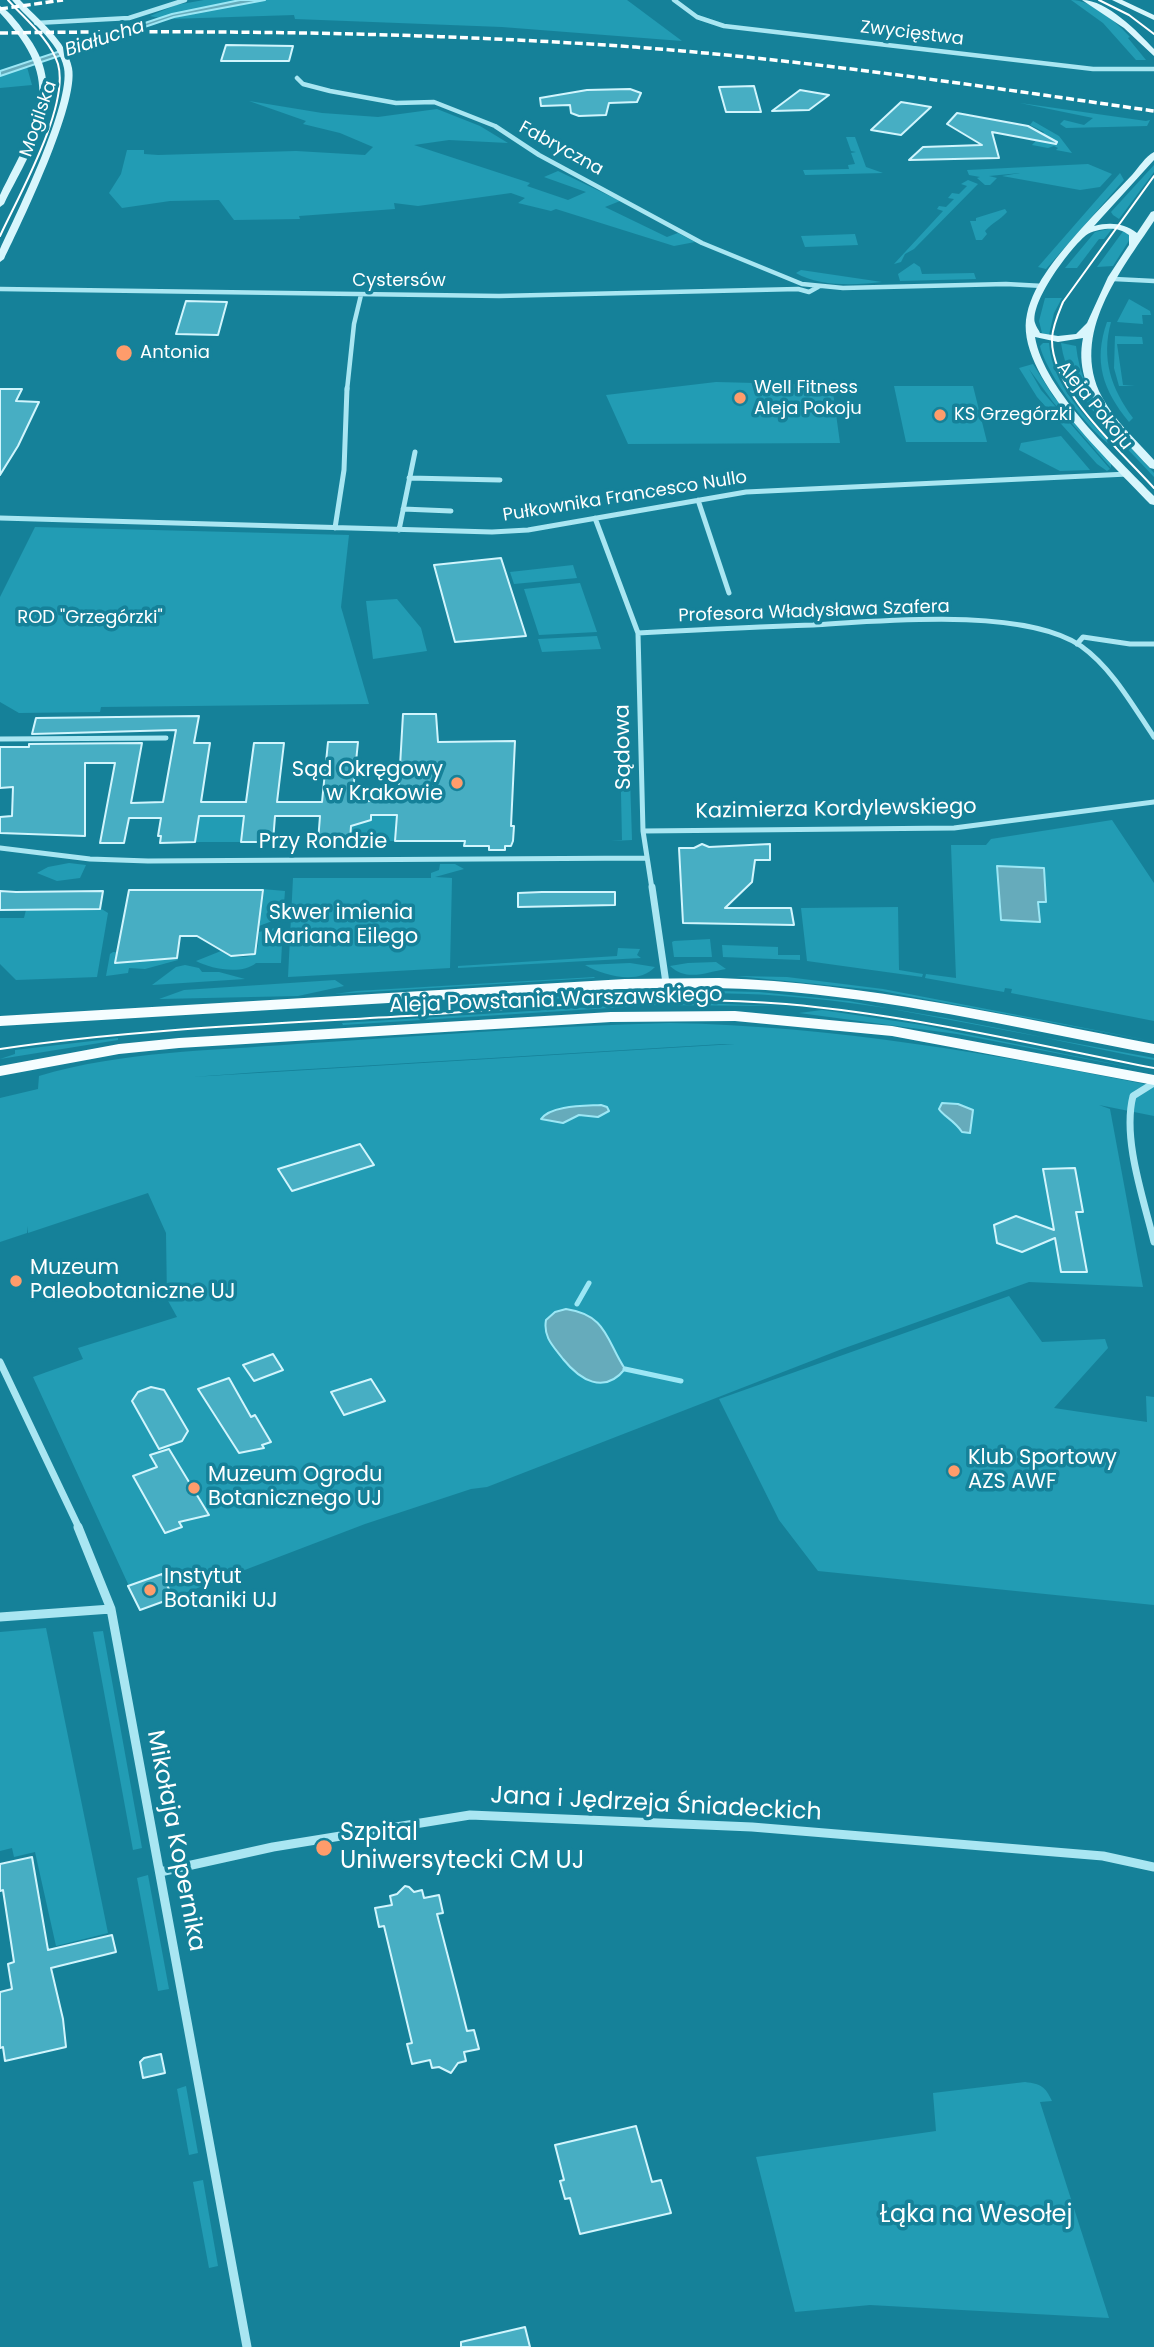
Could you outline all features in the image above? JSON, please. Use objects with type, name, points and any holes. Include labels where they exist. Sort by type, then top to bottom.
[{"type":"main road","name":"Mogilska","points":[[0,260],[56,128],[68,91],[69,71],[65,61],[16,0]]},
{"type":"main road","points":[[1086,0],[1127,26],[1154,54]]},
{"type":"main road","points":[[1116,0],[1154,19]]},
{"type":"main road","name":"Mogilska","points":[[0,8],[34,54],[41,70],[42,106],[0,204]]},
{"type":"main road","points":[[1127,26],[1128,22],[1137,19],[1154,19]]},
{"type":"main road","points":[[41,70],[55,77],[69,71]]},
{"type":"main road","name":"Aleja Pokoju","points":[[1154,155],[1083,235],[1043,286],[1036,297],[1030,322],[1031,346],[1047,379],[1154,502]]},
{"type":"main road","points":[[1111,203],[1107,213],[1118,221],[1141,221],[1154,214]]},
{"type":"main road","name":"Aleja Pokoju","points":[[1154,214],[1089,326],[1086,364],[1095,393],[1114,421],[1154,466]]},
{"type":"main road","points":[[1083,235],[1098,227],[1123,228],[1134,236],[1134,246]]},
{"type":"main road","points":[[1030,322],[1037,335],[1049,339],[1076,338],[1089,326]]},
{"type":"main road","name":"Aleja Powstania Warszawskiego","points":[[0,1020],[666,983],[740,983],[842,992],[1154,1049]]},
{"type":"main road","name":"Aleja Powstania Warszawskiego","points":[[0,1071],[100,1052],[168,1044],[563,1019],[686,1015],[788,1020],[892,1031],[1154,1082]]},
{"type":"street","points":[[36,23],[129,18],[186,0]]},
{"type":"street","name":"Zwycięstwa","points":[[674,0],[697,17],[724,26],[1093,69],[1154,69]]},
{"type":"street","name":"Fabryczna","points":[[297,78],[303,84],[342,93],[396,103],[434,102],[447,107],[495,127],[538,155],[702,243],[800,286]]},
{"type":"street","points":[[1114,279],[1154,281]]},
{"type":"street","name":"Cystersów","points":[[0,289],[361,295],[566,295],[800,286],[809,292],[818,287],[1043,286]]},
{"type":"street","points":[[335,528],[343,481],[349,345],[361,295]]},
{"type":"street","points":[[398,530],[415,452]]},
{"type":"street","name":"Pułkownika Francesco Nullo","points":[[0,518],[398,530],[528,530],[760,491],[1128,474]]},
{"type":"street","points":[[409,478],[499,480]]},
{"type":"street","points":[[698,500],[729,593]]},
{"type":"street","points":[[403,509],[451,511]]},
{"type":"street","name":"Sądowa","points":[[595,518],[638,633],[643,831],[666,983]]},
{"type":"street","name":"Profesora Władysława Szafera","points":[[638,633],[931,619],[969,620],[1015,627],[1077,644],[1094,658],[1154,737]]},
{"type":"street","points":[[1077,644],[1083,637],[1121,643],[1154,644]]},
{"type":"street","points":[[0,738],[166,738]]},
{"type":"street","name":"Kazimierza Kordylewskiego","points":[[643,831],[954,828],[1154,802]]},
{"type":"street","name":"Przy Rondzie","points":[[0,848],[90,859],[148,861],[646,858]]},
{"type":"street","points":[[1154,1082],[1133,1096],[1129,1113],[1135,1158],[1154,1242]]},
{"type":"street","name":"Mikołaja Kopernika","points":[[0,1362],[79,1530],[111,1609],[247,2347]]},
{"type":"street","points":[[0,1617],[111,1609]]},
{"type":"street","name":"Jana i Jędrzeja Śniadeckich","points":[[159,1872],[300,1843],[470,1815],[752,1827],[1103,1856],[1154,1867]]},
{"type":"green space","points":[[204,0],[241,0],[160,18],[150,16],[176,5]]},
{"type":"green space","points":[[265,0],[627,0],[682,41],[502,27],[295,19],[294,15],[169,19]]},
{"type":"green space","points":[[1071,0],[1088,4],[1111,19],[1130,37],[1128,38],[1146,60],[1136,60],[1103,23]]},
{"type":"green space","points":[[27,67],[32,85],[0,88],[0,76]]},
{"type":"green space","points":[[249,101],[322,113],[378,117],[437,109],[480,126],[508,143],[449,140],[414,145],[530,183],[527,186],[568,200],[586,192],[544,177],[558,171],[620,201],[605,207],[667,237],[678,233],[695,242],[674,246],[556,209],[551,211],[518,203],[525,198],[511,193],[418,206],[394,203],[395,209],[299,216],[300,219],[234,220],[219,200],[170,201],[122,208],[109,193],[121,174],[127,150],[144,150],[144,154],[158,155],[296,151],[365,155],[373,147],[340,133],[303,124],[306,121]]},
{"type":"green space","points":[[1020,103],[1150,120],[1147,126],[1066,128],[1060,124],[1064,120],[1084,125],[1093,118]]},
{"type":"green space","points":[[1033,121],[1059,136],[1072,153],[1056,150],[1058,148],[1054,146],[1048,148],[1032,145],[1044,132],[1030,125]]},
{"type":"green space","points":[[846,137],[855,137],[866,167],[883,173],[805,175],[803,170],[849,169],[848,165],[855,164],[851,153],[856,152],[851,151]]},
{"type":"green space","points":[[1088,164],[1112,174],[1100,187],[1080,190],[1002,176],[1020,173],[989,176],[997,178],[990,185],[985,185],[977,178],[980,177],[969,175],[967,170]]},
{"type":"green space","points":[[1154,165],[1154,172],[1119,219],[1113,215],[1111,212]]},
{"type":"green space","points":[[1120,173],[1124,180],[1046,269],[1038,267]]},
{"type":"green space","points":[[968,180],[978,184],[914,249],[905,254],[901,262],[894,264],[943,211],[937,209],[939,206],[946,207],[954,199],[948,198],[952,193],[959,194],[967,186],[961,184]]},
{"type":"green space","points":[[1005,209],[1007,212],[985,231],[987,234],[982,240],[976,240],[970,221]]},
{"type":"green space","points":[[1113,228],[1104,239],[1099,239],[1077,268],[1065,268],[1095,232]]},
{"type":"green space","points":[[1124,230],[1130,239],[1113,266],[1097,267]]},
{"type":"green space","points":[[855,234],[858,245],[805,247],[801,236]]},
{"type":"green space","points":[[914,263],[920,267],[922,274],[974,273],[976,279],[900,281],[898,274]]},
{"type":"green space","points":[[801,270],[882,282],[827,283],[796,273]]},
{"type":"green space","points":[[1045,298],[1062,298],[1054,313],[1049,335],[1042,333],[1039,321]]},
{"type":"green space","points":[[1129,299],[1150,311],[1151,315],[1142,315],[1143,324],[1117,322]]},
{"type":"green space","points":[[1107,322],[1111,322],[1107,348],[1110,373],[1119,396],[1133,418],[1129,422],[1113,398],[1103,375],[1101,350]]},
{"type":"green space","points":[[1115,336],[1142,337],[1143,344],[1117,344],[1123,385],[1135,386],[1119,386],[1114,368]]},
{"type":"green space","points":[[1049,343],[1057,374],[1072,400],[1114,447],[1082,417],[1060,387],[1044,358],[1040,346]]},
{"type":"green space","points":[[1061,343],[1076,346],[1086,384],[1094,400],[1104,416],[1154,473],[1154,477],[1084,399],[1066,363]]},
{"type":"green space","points":[[1033,364],[1053,396],[1111,463],[1111,468],[1053,402],[1029,369],[1041,390],[1110,469],[1107,471],[1097,464],[1037,397],[1019,368]]},
{"type":"green space","points":[[716,382],[832,385],[840,443],[628,444],[606,395]]},
{"type":"green space","name":"KS Grzegórzki","points":[[894,386],[973,386],[987,442],[906,442]]},
{"type":"green space","points":[[1061,436],[1090,470],[1060,471],[1019,450],[1021,443]]},
{"type":"green space","name":"ROD \"Grzegórzki\"","points":[[35,527],[349,535],[341,607],[369,704],[101,707],[100,712],[19,713],[0,702],[0,597]]},
{"type":"green space","points":[[573,565],[577,578],[514,584],[510,572]]},
{"type":"green space","points":[[580,583],[597,632],[539,635],[524,589]]},
{"type":"green space","points":[[397,599],[421,628],[427,651],[373,659],[366,601]]},
{"type":"green space","points":[[597,636],[601,649],[542,652],[538,639]]},
{"type":"green space","points":[[620,746],[629,746],[632,840],[611,841],[622,840]]},
{"type":"green space","points":[[352,815],[371,820],[371,815],[397,815],[395,841],[350,841]]},
{"type":"green space","points":[[199,816],[244,816],[241,842],[195,842]]},
{"type":"green space","points":[[1112,820],[1154,883],[1154,1021],[1011,993],[1012,989],[1005,988],[1004,992],[925,978],[926,974],[956,978],[951,845],[986,845],[991,839]]},
{"type":"green space","points":[[69,863],[86,865],[80,878],[57,881],[37,873],[48,867]]},
{"type":"green space","name":"Skwer imienia Mariana Eilego","points":[[440,864],[455,864],[464,869],[435,877],[452,878],[450,968],[288,977],[293,878],[431,878],[431,873],[439,870]]},
{"type":"green space","points":[[262,889],[285,891],[283,917],[259,926],[264,892]]},
{"type":"green space","points":[[898,907],[899,970],[923,974],[922,977],[807,961],[801,908]]},
{"type":"green space","points":[[100,908],[108,913],[97,977],[16,980],[0,964],[0,918],[24,918],[26,910]]},
{"type":"green space","points":[[283,926],[281,963],[256,963],[235,970],[196,961],[221,951],[237,957],[251,956],[257,950],[259,932]]},
{"type":"green space","points":[[710,939],[712,957],[674,957],[674,941]]},
{"type":"green space","points":[[722,945],[778,947],[778,955],[800,955],[800,960],[723,957]]},
{"type":"green space","points":[[618,948],[640,949],[637,955],[641,958],[458,968],[617,956]]},
{"type":"green space","points":[[110,954],[176,956],[178,960],[145,969],[129,968],[128,973],[106,976]]},
{"type":"green space","points":[[716,962],[726,969],[690,975],[670,966],[688,963]]},
{"type":"green space","points":[[630,963],[655,967],[640,976],[621,977],[585,965]]},
{"type":"green space","points":[[185,965],[199,968],[202,972],[219,972],[245,979],[152,985],[176,967]]},
{"type":"green space","points":[[736,976],[787,977],[883,989],[1147,1040],[876,990]]},
{"type":"green space","points":[[594,978],[335,994],[356,991]]},
{"type":"green space","points":[[335,980],[344,986],[298,996],[159,999],[184,990]]},
{"type":"green space","points":[[677,990],[759,992],[849,1001],[892,1009],[829,1000],[712,993],[505,1002],[497,1000]]},
{"type":"green space","points":[[671,1002],[777,1006],[657,1005],[342,1023]]},
{"type":"green space","points":[[892,1009],[969,1022],[1040,1037]]},
{"type":"green space","points":[[822,1010],[922,1025],[1154,1072],[957,1034],[799,1013]]},
{"type":"green space","points":[[670,1023],[731,1025],[853,1036],[974,1053],[1154,1086],[1154,1116],[1099,1105],[1110,1109],[1143,1287],[1029,1282],[842,1349],[487,1487],[471,1489],[365,1524],[140,1610],[33,1377],[83,1359],[78,1348],[177,1317],[167,1299],[166,1233],[148,1193],[28,1233],[28,1226],[27,1233],[0,1242],[0,1098],[38,1089],[39,1076],[103,1061],[135,1057],[530,1029]],"holes":[[[735,1044],[192,1077],[260,1072]]]},
{"type":"green space","points":[[1040,1037],[1154,1058],[1154,1060],[1108,1051]]},
{"type":"green space","points":[[118,1038],[0,1059],[15,1054],[15,1050]]},
{"type":"green space","name":"Klub Sportowy AZS AWF","points":[[1009,1296],[1042,1342],[1105,1339],[1108,1348],[1054,1408],[1147,1422],[1146,1396],[1154,1397],[1154,1605],[818,1571],[779,1520],[719,1399]]},
{"type":"green space","points":[[46,1628],[108,1933],[56,1946],[35,1852],[14,1857],[12,1848],[0,1851],[0,1632]]},
{"type":"green space","points":[[103,1631],[142,1848],[133,1850],[93,1632]]},
{"type":"green space","points":[[148,1875],[169,1989],[158,1991],[137,1878]]},
{"type":"green space","name":"Łąka na Wesołej","points":[[1025,2082],[1042,2087],[1052,2101],[1040,2102],[1109,2318],[870,2305],[795,2312],[756,2157],[936,2131],[933,2093]]},
{"type":"green space","points":[[186,2086],[198,2153],[189,2155],[177,2089]]},
{"type":"green space","points":[[203,2180],[218,2266],[209,2268],[193,2182]]},
{"type":"water","name":"Białucha","points":[[240,0],[265,0],[174,17],[0,76],[0,71],[172,14]]},
{"type":"water","points":[[997,866],[1044,868],[1046,902],[1038,902],[1040,922],[1001,920]]},
{"type":"water","points":[[942,1103],[958,1104],[973,1110],[970,1133],[962,1132],[941,1112],[939,1109]]},
{"type":"water","points":[[601,1105],[609,1111],[598,1117],[579,1115],[563,1123],[541,1119],[560,1109]]},
{"type":"water","points":[[566,1309],[590,1317],[604,1330],[625,1369],[617,1377],[601,1383],[593,1382],[570,1367],[556,1350],[547,1336],[546,1320],[555,1312]]},
{"type":"building","points":[[226,45],[293,46],[289,61],[221,61]]},
{"type":"building","points":[[754,86],[761,112],[726,112],[719,87]]},
{"type":"building","points":[[630,89],[641,93],[637,102],[609,103],[606,115],[579,116],[571,113],[570,105],[541,106],[540,98],[587,90]]},
{"type":"building","points":[[800,90],[829,95],[809,110],[772,111]]},
{"type":"building","points":[[901,102],[931,107],[901,135],[871,130]]},
{"type":"building","points":[[957,113],[1028,126],[1057,142],[1056,144],[992,132],[999,158],[909,160],[923,147],[982,145],[947,124]]},
{"type":"building","points":[[186,301],[227,302],[218,335],[176,334]]},
{"type":"building","points":[[0,389],[22,389],[16,401],[39,402],[18,446],[0,475]]},
{"type":"building","points":[[501,558],[526,636],[455,642],[434,565]]},
{"type":"building","name":"Sąd Okręgowy w Krakowie","points":[[403,714],[436,714],[438,742],[515,741],[511,826],[514,826],[511,846],[505,846],[505,850],[489,850],[489,846],[464,846],[465,841],[395,841],[397,815],[371,815],[371,820],[351,826],[350,841],[318,842],[320,816],[275,816],[273,842],[241,842],[244,816],[199,816],[195,842],[160,843],[161,836],[158,836],[161,818],[129,818],[124,843],[100,843],[115,763],[85,763],[85,836],[0,833],[0,817],[12,816],[13,787],[0,788],[0,747],[29,747],[29,744],[142,743],[131,803],[163,802],[176,730],[32,734],[36,718],[199,716],[194,743],[210,743],[201,802],[246,802],[254,743],[284,743],[277,802],[322,802],[328,742],[358,742],[352,801],[398,801]]},
{"type":"building","points":[[702,844],[709,847],[770,844],[770,860],[755,860],[752,882],[725,908],[791,908],[794,925],[683,923],[679,848],[694,848]]},
{"type":"building","points":[[129,890],[263,890],[255,954],[231,956],[197,936],[180,936],[177,958],[115,963]]},
{"type":"building","points":[[0,891],[103,891],[100,909],[0,910]]},
{"type":"building","points":[[615,892],[615,905],[518,907],[518,893]]},
{"type":"building","points":[[360,1144],[374,1165],[292,1191],[278,1169]]},
{"type":"building","points":[[1075,1168],[1083,1212],[1076,1212],[1087,1272],[1061,1272],[1055,1238],[1022,1252],[997,1243],[994,1225],[1016,1216],[1054,1230],[1043,1169]]},
{"type":"building","points":[[273,1354],[283,1370],[254,1381],[243,1365]]},
{"type":"building","points":[[229,1378],[251,1417],[255,1415],[271,1442],[262,1445],[264,1448],[239,1453],[198,1389]]},
{"type":"building","points":[[371,1379],[385,1401],[344,1415],[331,1392]]},
{"type":"building","points":[[151,1387],[164,1390],[188,1431],[182,1441],[159,1449],[132,1401],[138,1392]]},
{"type":"building","points":[[169,1449],[209,1515],[179,1522],[182,1527],[165,1533],[133,1476],[157,1467],[150,1455]]},
{"type":"building","name":"Instytut Botaniki UJ","points":[[162,1574],[173,1598],[140,1610],[128,1586]]},
{"type":"building","points":[[32,1857],[48,1950],[112,1935],[116,1952],[51,1968],[63,2019],[66,2047],[5,2061],[3,2047],[0,2048],[0,1992],[12,1989],[8,1964],[14,1962],[3,1890],[0,1891],[0,1864]]},
{"type":"building","points":[[405,1886],[414,1892],[422,1890],[424,1898],[439,1895],[443,1913],[437,1914],[467,2031],[474,2030],[479,2049],[464,2052],[466,2061],[458,2063],[451,2073],[439,2067],[432,2068],[430,2060],[412,2064],[407,2044],[412,2043],[384,1926],[379,1927],[375,1908],[392,1905],[390,1896],[397,1894]]},
{"type":"building","points":[[161,2054],[165,2073],[143,2078],[140,2062],[144,2058]]},
{"type":"building","points":[[636,2126],[652,2182],[661,2180],[671,2213],[580,2234],[570,2198],[565,2199],[560,2181],[564,2180],[555,2145]]},
{"type":"building","points":[[525,2327],[530,2347],[461,2347],[461,2342]]},
{"type":"waterway","points":[[577,1304],[589,1283]]},
{"type":"waterway","points":[[625,1369],[681,1381]]},
{"type":"tram line","points":[[0,236],[50,127],[60,82],[58,64],[49,46],[8,0]]},
{"type":"tram line","points":[[1099,0],[1129,15],[1154,34]]},
{"type":"tram line","points":[[1154,176],[1063,302],[1052,338],[1054,358],[1075,399],[1154,488]]},
{"type":"tram line","points":[[0,1049],[203,1028],[596,1003],[691,1000],[786,1004],[879,1015],[1154,1068]]},
{"type":"railway","points":[[0,9],[63,0]]},
{"type":"railway","points":[[0,33],[317,33],[634,47],[829,66],[1154,111]]},
{"type":"place","name":"Antonia","points":[[124,353]]},
{"type":"place","name":"Well Fitness Aleja Pokoju","points":[[740,398]]},
{"type":"place","name":"KS Grzegórzki","points":[[940,415]]},
{"type":"place","name":"Sąd Okręgowy w Krakowie","points":[[457,783]]},
{"type":"place","name":"Muzeum Paleobotaniczne UJ","points":[[16,1281]]},
{"type":"place","name":"Klub Sportowy AZS AWF","points":[[954,1471]]},
{"type":"place","name":"Muzeum Ogrodu Botanicznego UJ","points":[[194,1488]]},
{"type":"place","name":"Instytut Botaniki UJ","points":[[150,1590]]},
{"type":"place","name":"Szpital Uniwersytecki CM UJ","points":[[324,1848]]}]
